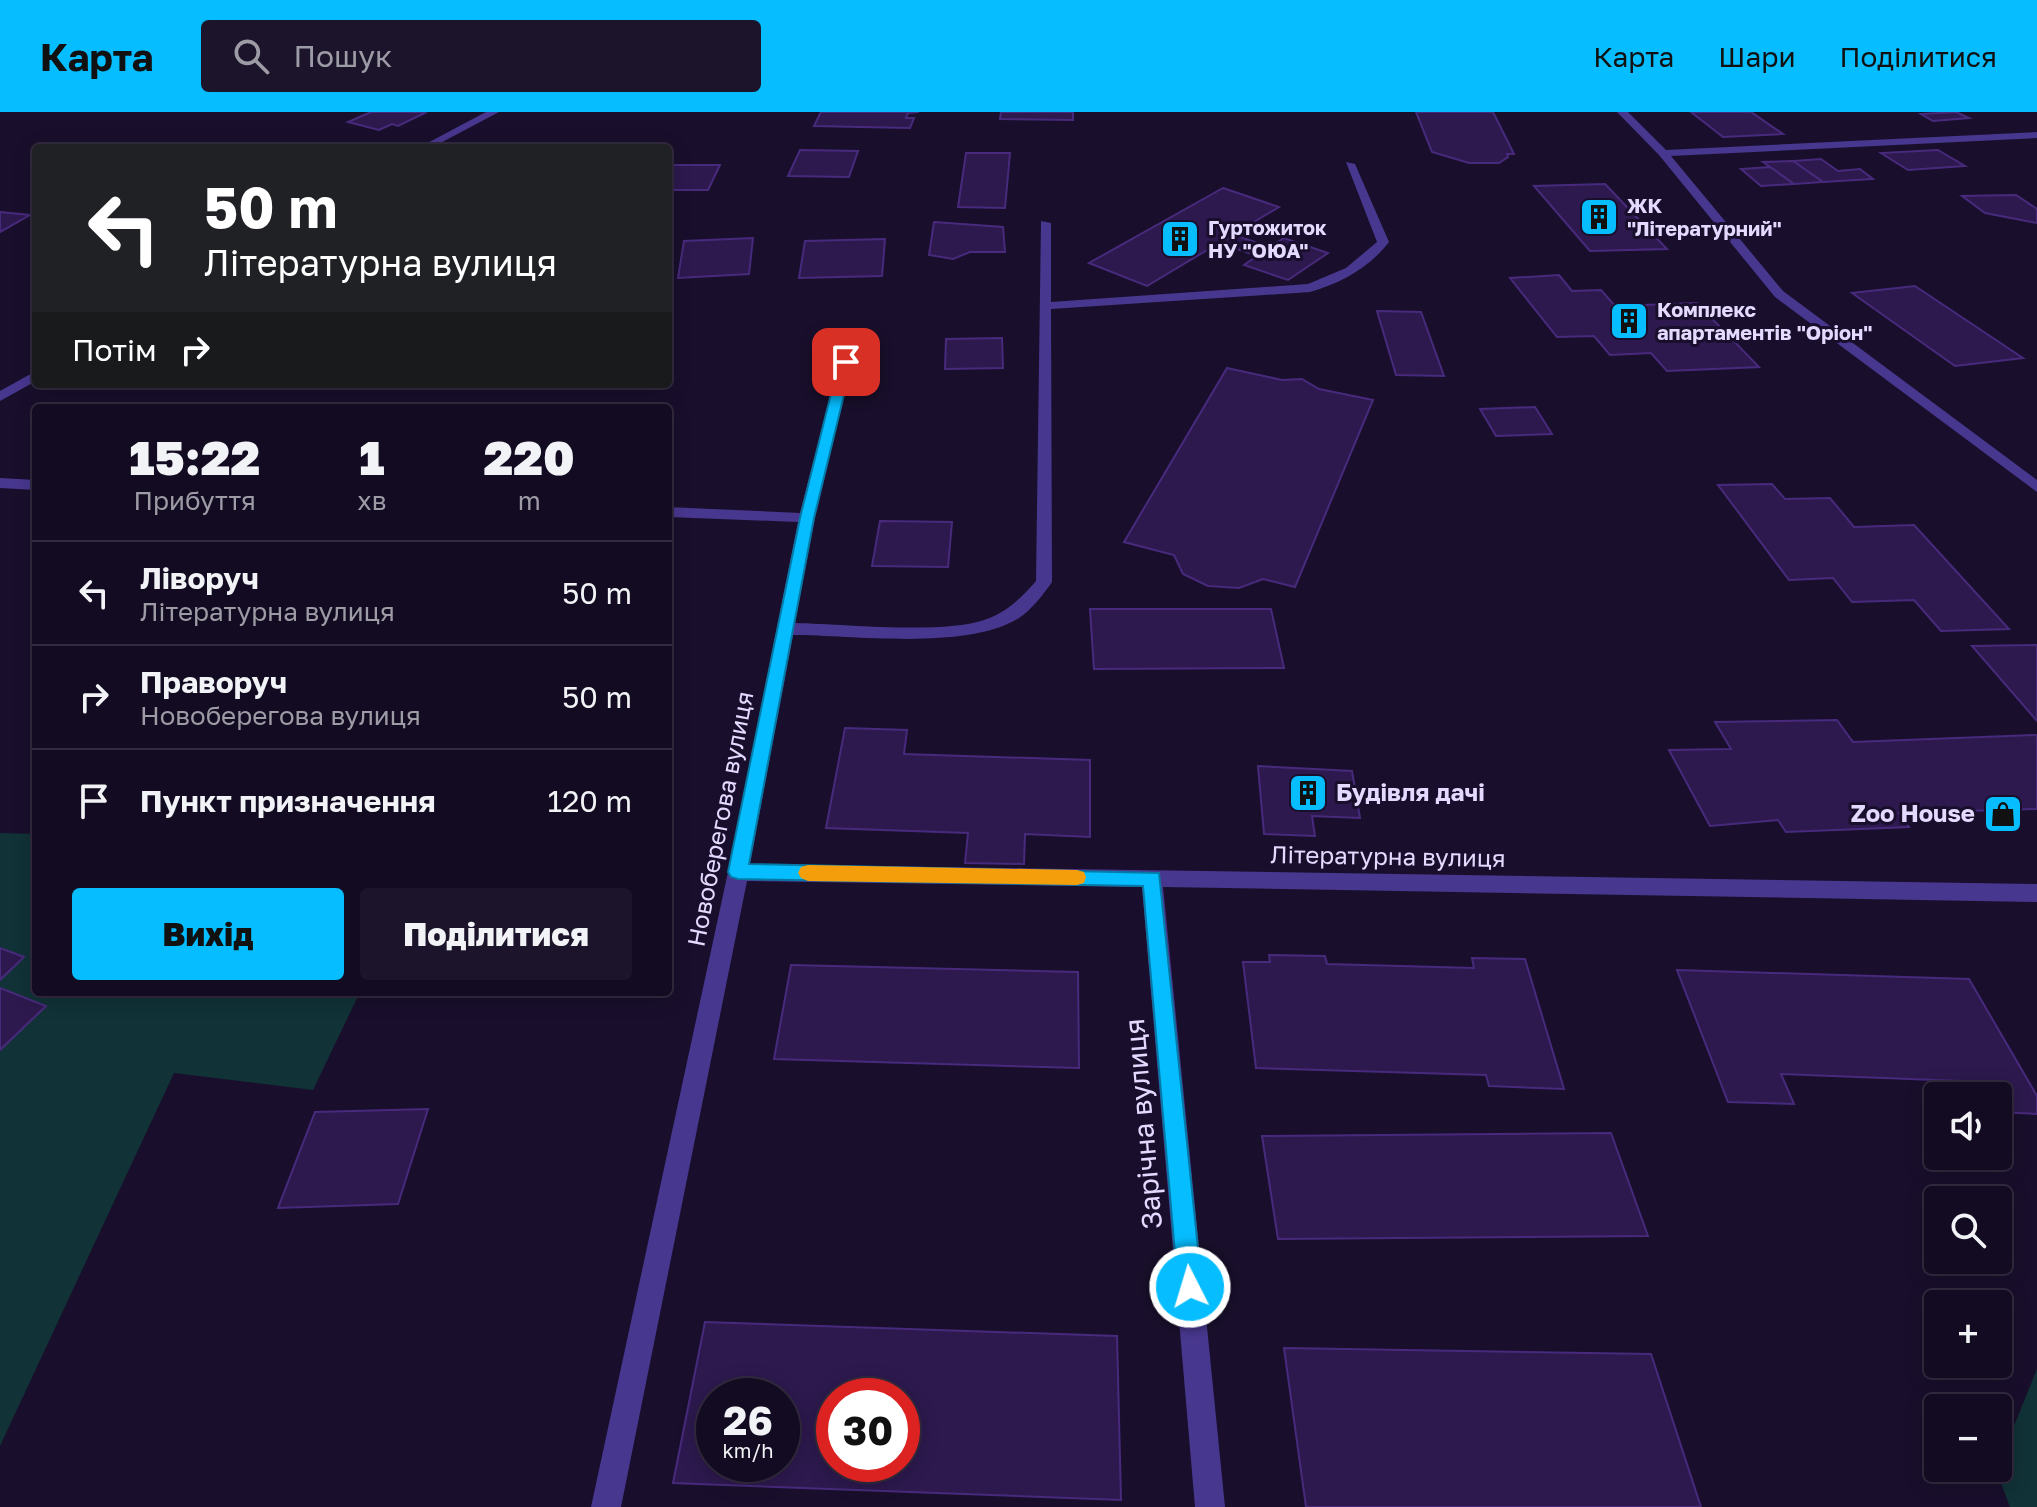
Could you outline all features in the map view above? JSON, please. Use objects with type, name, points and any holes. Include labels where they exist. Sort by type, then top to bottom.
[{"type":"street","points":[[431,144],[494,112]]},
{"type":"street","points":[[1622,112],[1663,153],[1779,294],[2037,487]]},
{"type":"street","points":[[1663,153],[2037,135]]},
{"type":"street","points":[[1044,306],[1310,288],[1344,275],[1369,260],[1383,242],[1350,164]]},
{"type":"street","points":[[785,629],[955,632],[985,627],[1012,615],[1031,600],[1044,582],[1045,223]]},
{"type":"street","name":"Новоберегова вулиця","points":[[606,1507],[738,872],[807,518],[853,331]]},
{"type":"street","points":[[0,397],[32,377]]},
{"type":"street","points":[[0,483],[32,485]]},
{"type":"street","points":[[672,512],[807,518]]},
{"type":"street","name":"Літературна вулиця","points":[[738,872],[2037,893]]},
{"type":"street","name":"Зарічна вулиця","points":[[1152,879],[1210,1507]]},
{"type":"green space","points":[[0,833],[32,834],[32,996],[358,996],[313,1090],[174,1073],[0,1446]]},
{"type":"green space","points":[[2037,1369],[2037,1507],[2010,1507],[2001,1482],[2012,1482],[2012,1431]]},
{"type":"building","points":[[371,112],[425,113],[398,126],[392,124],[379,130],[348,122]]},
{"type":"building","points":[[821,112],[919,112],[908,113],[906,118],[914,118],[910,128],[814,126]]},
{"type":"building","points":[[1001,112],[1073,112],[1073,120],[1000,119]]},
{"type":"building","points":[[1416,112],[1493,112],[1514,154],[1507,154],[1508,157],[1499,163],[1469,163],[1432,152]]},
{"type":"building","points":[[1691,112],[1751,112],[1783,134],[1723,137]]},
{"type":"building","points":[[1956,112],[1969,118],[1933,121],[1921,114]]},
{"type":"building","points":[[800,150],[858,151],[849,177],[788,176]]},
{"type":"building","points":[[1938,150],[1965,166],[1908,170],[1881,153]]},
{"type":"building","points":[[966,153],[1010,153],[1005,208],[958,207]]},
{"type":"building","points":[[1821,159],[1838,171],[1860,169],[1873,179],[1823,182],[1793,161]]},
{"type":"building","points":[[1793,161],[1823,182],[1794,184],[1763,162]]},
{"type":"building","points":[[672,165],[720,165],[708,190],[672,190]]},
{"type":"building","points":[[1770,167],[1794,184],[1761,186],[1741,169]]},
{"type":"building","name":"ЖК \"Літературний\"","points":[[1605,184],[1667,249],[1590,251],[1534,186]]},
{"type":"building","name":"Гуртожиток НУ \"ОЮА\"","points":[[1223,188],[1279,207],[1147,286],[1089,263]]},
{"type":"building","points":[[2016,195],[2037,209],[2037,223],[1985,213],[1962,196]]},
{"type":"building","points":[[0,212],[30,215],[0,232]]},
{"type":"building","points":[[934,222],[1003,227],[1005,252],[970,252],[953,259],[929,255]]},
{"type":"building","points":[[1234,235],[1270,247],[1284,238],[1328,253],[1288,280],[1244,265],[1257,256],[1220,243]]},
{"type":"building","points":[[753,238],[749,274],[678,278],[684,241]]},
{"type":"building","points":[[885,239],[882,276],[799,278],[805,241]]},
{"type":"building","name":"Комплекс апартаментів \"Оріон\"","points":[[1559,275],[1572,291],[1601,290],[1615,306],[1697,303],[1759,367],[1667,371],[1651,353],[1610,355],[1594,336],[1557,337],[1510,278]]},
{"type":"building","points":[[1915,286],[2023,358],[1955,366],[1852,293]]},
{"type":"building","points":[[1377,311],[1421,312],[1444,376],[1396,375]]},
{"type":"building","points":[[1002,338],[1003,368],[945,369],[946,339]]},
{"type":"building","points":[[1227,368],[1282,380],[1302,379],[1319,389],[1373,400],[1295,587],[1263,579],[1239,588],[1208,586],[1183,574],[1174,555],[1124,542]]},
{"type":"building","points":[[1535,407],[1552,434],[1496,436],[1480,409]]},
{"type":"building","points":[[1772,484],[1785,499],[1830,498],[1854,527],[1914,525],[2009,629],[1941,631],[1914,600],[1852,602],[1833,578],[1789,580],[1718,485]]},
{"type":"building","points":[[880,521],[952,522],[948,567],[872,566]]},
{"type":"building","points":[[1090,609],[1271,609],[1284,668],[1094,669]]},
{"type":"building","points":[[2037,645],[2037,721],[1972,646]]},
{"type":"building","points":[[1837,720],[1853,742],[2037,735],[2037,809],[1899,813],[1909,827],[1786,832],[1778,820],[1710,826],[1669,750],[1731,749],[1715,722]]},
{"type":"building","points":[[845,728],[907,730],[904,754],[1090,760],[1090,837],[1025,834],[1024,864],[965,863],[968,833],[826,828]]},
{"type":"building","name":"Будівля дачі","points":[[1258,766],[1352,771],[1360,818],[1312,816],[1315,836],[1264,834]]},
{"type":"building","points":[[0,948],[24,957],[0,980]]},
{"type":"building","points":[[1269,955],[1325,956],[1327,964],[1474,968],[1472,958],[1525,959],[1564,1089],[1489,1086],[1486,1075],[1256,1068],[1243,962],[1270,962]]},
{"type":"building","points":[[791,965],[1078,972],[1079,1068],[774,1059]]},
{"type":"building","points":[[1677,970],[1969,979],[2037,1096],[2037,1114],[2012,1113],[2012,1082],[1781,1074],[1794,1104],[1728,1102]]},
{"type":"building","points":[[0,988],[46,1006],[0,1050]]},
{"type":"building","points":[[428,1109],[398,1204],[278,1208],[315,1112]]},
{"type":"building","points":[[1611,1133],[1648,1236],[1278,1239],[1262,1136]]},
{"type":"building","points":[[705,1322],[1117,1336],[1121,1500],[673,1483]]},
{"type":"building","points":[[1284,1348],[1651,1354],[1701,1507],[1306,1507]]},
{"type":"slow traffic","points":[[808,873],[1077,877]]},
{"type":"place","name":"ЖК \"Літературний\"","points":[[1599,217]]},
{"type":"place","name":"Гуртожиток НУ \"ОЮА\"","points":[[1180,239]]},
{"type":"place","name":"Комплекс апартаментів \"Оріон\"","points":[[1629,321]]},
{"type":"place","name":"Будівля дачі","points":[[1308,793]]},
{"type":"place","name":"Zoo House","points":[[2003,814]]},
{"type":"route","points":[[846,362],[807,518],[738,872],[1152,879],[1190,1287]]}]
